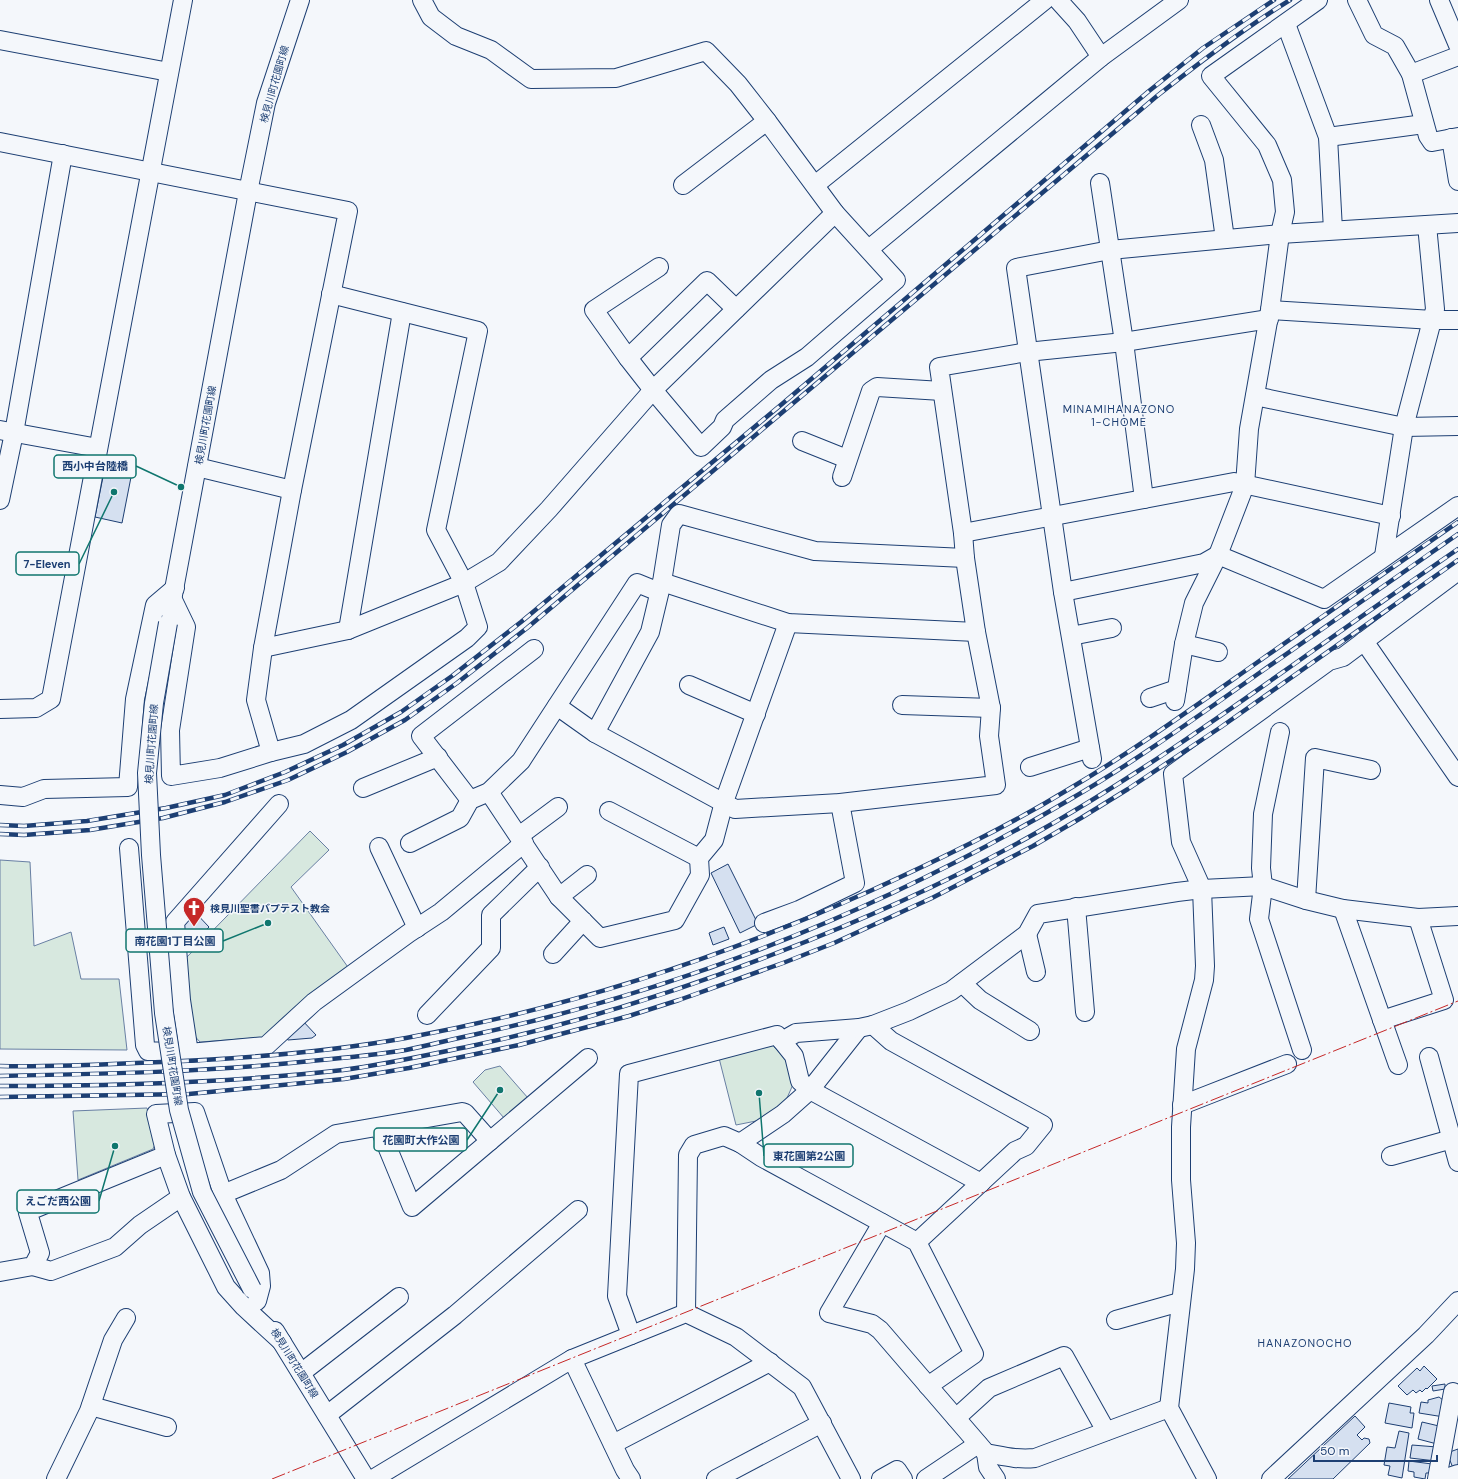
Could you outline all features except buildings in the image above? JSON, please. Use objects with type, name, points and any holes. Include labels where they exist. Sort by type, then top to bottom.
[{"type":"street","points":[[0,709],[36,708],[51,698],[169,72],[184,0]]},
{"type":"street","name":"検見川町花園町線","points":[[300,0],[266,103],[248,192],[154,703],[147,774],[151,855],[164,1013],[179,1110],[202,1192],[255,1295],[366,1479]]},
{"type":"street","points":[[422,0],[431,17],[456,36],[491,50],[531,79],[616,78],[706,51],[738,84],[815,184],[835,213],[896,280],[807,357],[771,380],[725,420],[722,427],[701,447],[628,358],[594,310],[659,267]]},
{"type":"street","points":[[815,184],[1045,0]]},
{"type":"street","points":[[1058,0],[1077,21],[1101,57]]},
{"type":"street","points":[[1150,698],[1176,695],[1184,644],[1194,603],[1218,555],[1245,485],[1249,429],[1269,315],[1280,234],[1285,212],[1282,180],[1267,145],[1211,76],[1318,0]]},
{"type":"street","points":[[1357,0],[1374,35],[1395,46],[1411,74],[1424,124],[1428,136],[1432,142],[1454,138],[1458,181]]},
{"type":"street","points":[[1439,0],[1458,45]]},
{"type":"street","points":[[869,249],[1101,57],[1171,2]]},
{"type":"street","points":[[1286,24],[1328,137],[1333,230]]},
{"type":"street","points":[[0,40],[169,72]]},
{"type":"street","points":[[1411,74],[1458,56]]},
{"type":"street","points":[[683,185],[767,121]]},
{"type":"street","points":[[1328,137],[1424,124]]},
{"type":"street","points":[[1201,125],[1214,160],[1225,239]]},
{"type":"street","points":[[0,142],[348,211],[292,490],[263,648],[256,700],[271,752]]},
{"type":"street","points":[[0,500],[7,431],[63,154]]},
{"type":"street","points":[[1100,183],[1124,342],[1144,499]]},
{"type":"street","points":[[263,648],[348,630],[464,583],[499,562],[549,509],[653,390],[835,213]]},
{"type":"street","points":[[1030,767],[1091,753],[1063,592],[1016,268],[1110,250],[1280,234],[1458,223]]},
{"type":"street","points":[[1384,556],[1404,427],[1435,309],[1427,225]]},
{"type":"street","points":[[628,358],[707,281],[736,309]]},
{"type":"street","points":[[0,795],[23,798],[44,789],[128,787],[135,699],[155,605],[174,594],[186,627],[170,730],[171,776],[220,768],[271,752],[304,744],[351,720],[467,638],[478,627],[464,583],[436,530],[478,332],[331,294]]},
{"type":"street","points":[[348,630],[402,312]]},
{"type":"street","points":[[557,706],[596,733],[735,808],[840,804],[996,785],[988,736],[991,708],[976,632],[939,367],[1027,352],[1124,342],[1269,315],[1458,320]]},
{"type":"street","points":[[842,477],[871,391],[877,388],[942,391]]},
{"type":"street","points":[[1255,396],[1404,427],[1458,426]]},
{"type":"street","points":[[7,431],[98,448]]},
{"type":"street","points":[[802,441],[848,459]]},
{"type":"street","points":[[198,467],[292,490]]},
{"type":"street","points":[[963,533],[1234,482],[1391,516]]},
{"type":"street","points":[[1218,555],[1324,599],[1458,506]]},
{"type":"street","points":[[596,733],[650,632],[671,525],[679,514],[815,551],[965,558]]},
{"type":"street","points":[[1063,592],[1204,563],[1218,555]]},
{"type":"street","points":[[1207,1479],[1169,1408],[1185,1269],[1186,1243],[1181,1180],[1182,1105],[1186,1049],[1204,980],[1205,966],[1202,889],[1181,842],[1172,774],[1329,661],[1343,657],[1458,571]]},
{"type":"street","points":[[410,843],[460,818],[470,800],[489,792],[521,761],[637,583],[660,587],[788,623],[976,632]]},
{"type":"street","points":[[489,792],[540,867],[558,897],[600,938],[675,920],[700,875],[699,858],[714,840],[724,802],[788,623]]},
{"type":"street","points":[[1071,636],[1112,628]]},
{"type":"street","points":[[1364,641],[1458,777]]},
{"type":"street","points":[[1184,644],[1218,652]]},
{"type":"street","points":[[470,800],[421,736],[534,649]]},
{"type":"street","points":[[688,684],[756,714]]},
{"type":"street","points":[[902,705],[991,708]]},
{"type":"street","points":[[1280,732],[1263,814],[1261,868],[1263,886],[1259,919],[1302,1050]]},
{"type":"street","points":[[364,788],[438,757]]},
{"type":"street","points":[[1306,900],[1315,758],[1371,770]]},
{"type":"street","points":[[189,1053],[181,1000],[175,922],[279,804]]},
{"type":"street","points":[[764,923],[799,910],[855,883],[840,804]]},
{"type":"street","points":[[129,848],[145,1045],[148,1051],[189,1053],[266,1046],[314,1002],[441,912],[558,808]]},
{"type":"street","points":[[609,811],[699,858]]},
{"type":"street","points":[[379,847],[417,928]]},
{"type":"street","points":[[427,1015],[491,948],[491,916],[540,867]]},
{"type":"street","points":[[558,897],[587,875]]},
{"type":"street","points":[[782,1041],[796,1032],[866,1027],[909,1011],[951,991],[1027,934],[1038,914],[1202,889],[1263,886],[1306,900],[1343,909],[1418,918],[1458,916]]},
{"type":"street","points":[[1076,907],[1085,1012]]},
{"type":"street","points":[[1343,909],[1398,1065]]},
{"type":"street","points":[[1382,1020],[1444,1000],[1418,918]]},
{"type":"street","points":[[553,954],[583,921]]},
{"type":"street","points":[[1027,934],[1036,972]]},
{"type":"street","points":[[962,983],[980,1000],[1030,1031]]},
{"type":"street","points":[[740,1143],[783,1114],[810,1090],[866,1027]]},
{"type":"street","points":[[866,1027],[1043,1126],[1026,1146],[1015,1151],[917,1242]]},
{"type":"street","points":[[631,1335],[617,1296],[629,1074],[777,1035],[794,1056],[800,1081],[810,1090],[980,1183]]},
{"type":"street","points":[[1429,1057],[1458,1162]]},
{"type":"street","points":[[379,1127],[412,1207],[588,1058]]},
{"type":"street","points":[[1182,1105],[1287,1064]]},
{"type":"street","points":[[255,1295],[261,1286],[260,1273],[223,1194],[195,1112],[156,1114],[166,1155],[181,1197],[226,1287],[244,1307],[282,1342]]},
{"type":"street","points":[[223,1194],[281,1170],[336,1134],[462,1112],[465,1113],[490,1141]]},
{"type":"street","points":[[686,1313],[688,1155],[694,1145],[724,1136],[740,1143],[761,1157],[917,1242],[974,1354],[928,1386]]},
{"type":"street","points":[[1391,1156],[1452,1139]]},
{"type":"street","points":[[33,1266],[40,1253],[28,1213],[34,1209],[166,1155]]},
{"type":"street","points":[[0,1272],[33,1266],[51,1271],[115,1247],[140,1225],[181,1197]]},
{"type":"street","points":[[327,1415],[455,1315],[578,1210]]},
{"type":"street","points":[[882,1223],[829,1313],[872,1324],[880,1330],[982,1449],[988,1467],[996,1479]]},
{"type":"street","points":[[301,1373],[399,1297]]},
{"type":"street","points":[[1271,1479],[1426,1335],[1458,1301]]},
{"type":"street","points":[[1116,1320],[1180,1302]]},
{"type":"street","points":[[373,1479],[572,1359],[686,1313],[736,1337],[802,1387],[851,1479]]},
{"type":"street","points":[[56,1479],[91,1406],[113,1340],[126,1318]]},
{"type":"street","points":[[956,1418],[989,1388],[1064,1356],[1106,1431]]},
{"type":"street","points":[[572,1359],[625,1470],[631,1479]]},
{"type":"street","points":[[613,1444],[770,1362]]},
{"type":"street","points":[[1437,1479],[1453,1392]]},
{"type":"street","points":[[91,1406],[167,1427]]},
{"type":"street","points":[[926,1479],[982,1449],[1010,1458],[1023,1460],[1035,1458],[1169,1408]]},
{"type":"street","points":[[716,1479],[822,1423]]},
{"type":"street","points":[[881,1479],[897,1470],[903,1479]]},
{"type":"street","points":[[1443,1479],[1458,1474]]},
{"type":"shaded area","points":[[310,831],[329,850],[291,887],[350,970],[268,1037],[200,1042],[191,1032],[184,960]]},
{"type":"shaded area","points":[[0,860],[30,862],[34,946],[71,932],[81,979],[119,979],[127,1050],[0,1049]]},
{"type":"shaded area","points":[[774,1045],[789,1058],[795,1080],[783,1107],[766,1119],[736,1125],[719,1058]]},
{"type":"shaded area","points":[[500,1066],[528,1098],[504,1118],[473,1082],[485,1070]]},
{"type":"shaded area","points":[[147,1108],[156,1142],[153,1149],[78,1180],[73,1111]]},
{"type":"railway","points":[[0,825],[24,826],[87,821],[166,808],[225,795],[285,772],[343,745],[401,712],[452,676],[521,622],[782,404],[1149,91],[1203,48],[1274,0]]},
{"type":"railway","points":[[0,834],[24,835],[90,830],[163,818],[225,802],[288,780],[347,752],[405,720],[457,683],[527,628],[1157,96],[1255,22],[1290,0]]},
{"type":"railway","points":[[0,1066],[85,1065],[238,1058],[373,1044],[466,1026],[526,1012],[584,996],[642,979],[757,938],[814,916],[921,867],[996,830],[1069,789],[1163,728],[1458,522]]},
{"type":"railway","points":[[0,1076],[234,1068],[394,1052],[555,1015],[631,994],[707,969],[782,941],[856,910],[928,876],[1069,800],[1163,740],[1458,534]]},
{"type":"railway","points":[[0,1086],[214,1081],[360,1068],[476,1045],[552,1027],[664,994],[737,968],[839,928],[934,886],[996,855],[1065,817],[1209,724],[1458,549]]},
{"type":"railway","points":[[0,1097],[189,1094],[344,1079],[409,1068],[519,1045],[629,1016],[783,963],[834,943],[932,898],[1033,846],[1081,818],[1128,789],[1221,727],[1458,560]]},
{"type":"power","points":[[272,1479],[1458,1001]]},
{"type":"place","name":"西小中台陸橋","points":[[181,487]]},
{"type":"place","name":"7-Eleven","points":[[114,492]]},
{"type":"place","name":"南花園1丁目公園","points":[[268,923]]},
{"type":"place","name":"検見川聖書バプテスト教会","points":[[194,928]]},
{"type":"place","name":"花園町大作公園","points":[[500,1090]]},
{"type":"place","name":"東花園第2公園","points":[[759,1093]]},
{"type":"place","name":"えごだ西公園","points":[[115,1146]]},
{"type":"district","name":"MINAMIHANAZONO 1-CHOME","points":[[1119,415]]},
{"type":"district","name":"HANAZONOCHO","points":[[1305,1343]]}]
